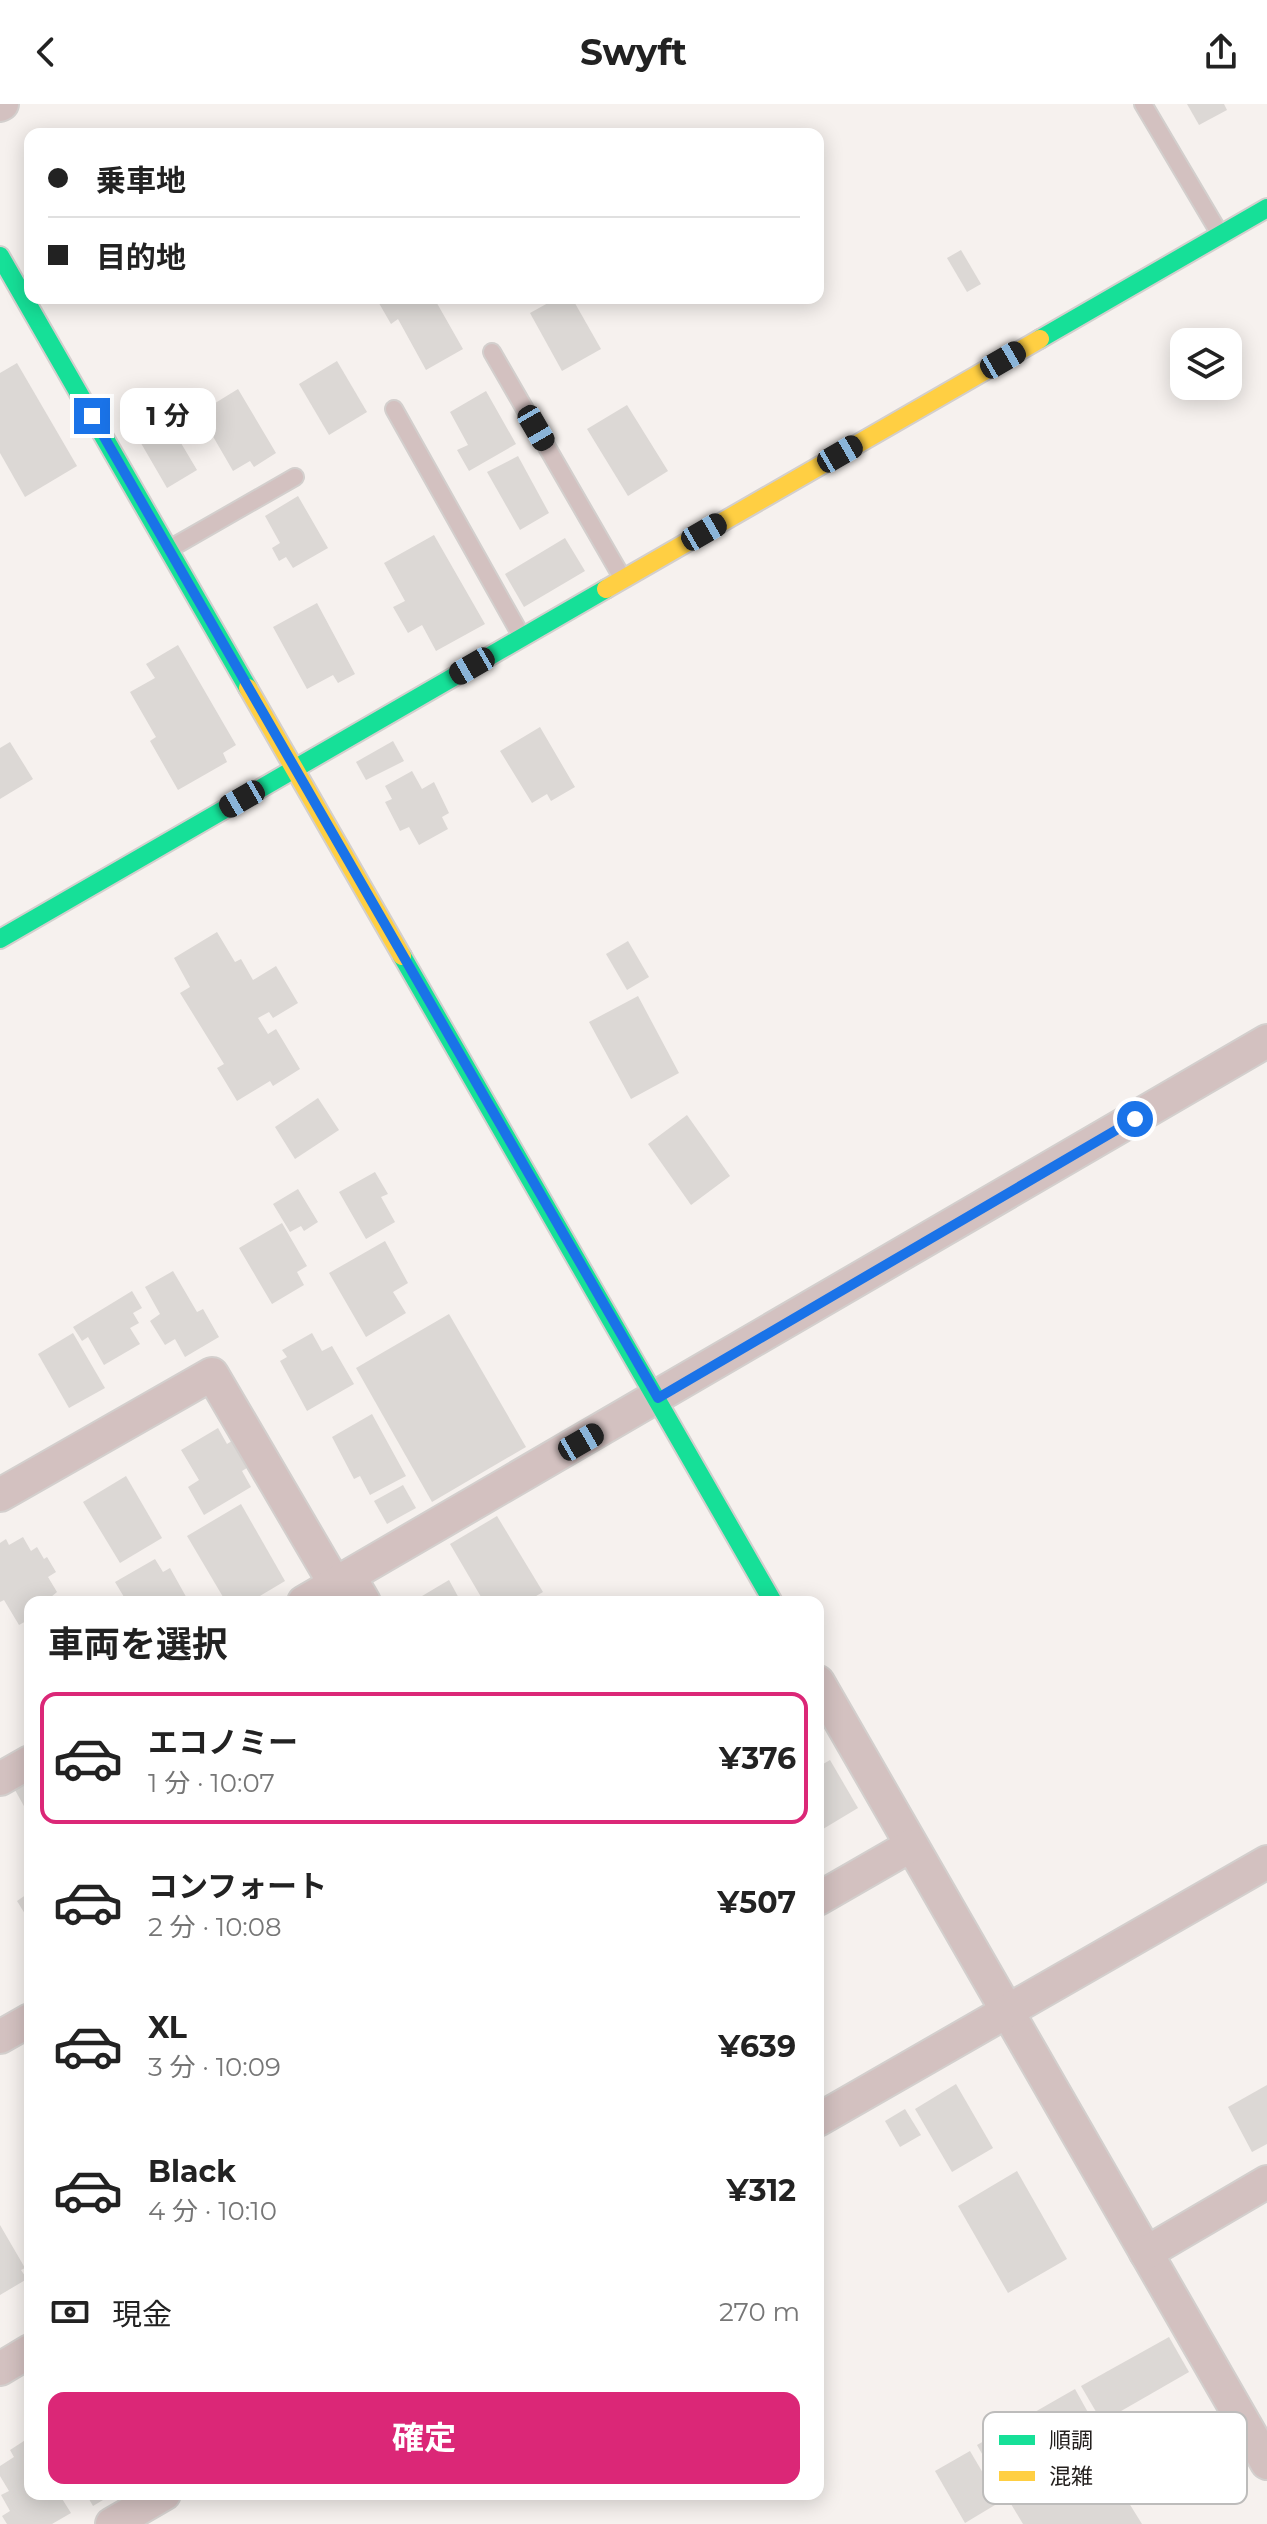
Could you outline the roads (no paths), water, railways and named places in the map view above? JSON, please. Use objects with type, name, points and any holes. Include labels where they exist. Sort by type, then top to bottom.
[{"type":"street","points":[[0,939],[1267,208]]},
{"type":"street","points":[[0,256],[24,298]]},
{"type":"street","points":[[28,304],[770,1596]]},
{"type":"street","points":[[322,1596],[349,1587],[658,1398],[1267,1041]]},
{"type":"street","points":[[0,1495],[212,1374],[349,1587]]},
{"type":"street","points":[[824,1693],[1238,2412]]},
{"type":"street","points":[[0,1779],[24,1765]]},
{"type":"street","points":[[824,1896],[910,1846]]},
{"type":"street","points":[[824,2117],[1267,1862]]},
{"type":"street","points":[[0,2037],[24,2023]]},
{"type":"street","points":[[1146,2253],[1267,2182]]},
{"type":"street","points":[[0,2369],[24,2355]]},
{"type":"street","points":[[1247,2428],[1267,2463]]},
{"type":"street","points":[[112,2524],[154,2500]]},
{"type":"lane","points":[[1143,104],[1221,235]]},
{"type":"lane","points":[[492,352],[623,579]]},
{"type":"lane","points":[[394,409],[522,637]]},
{"type":"lane","points":[[169,549],[295,477]]}]
